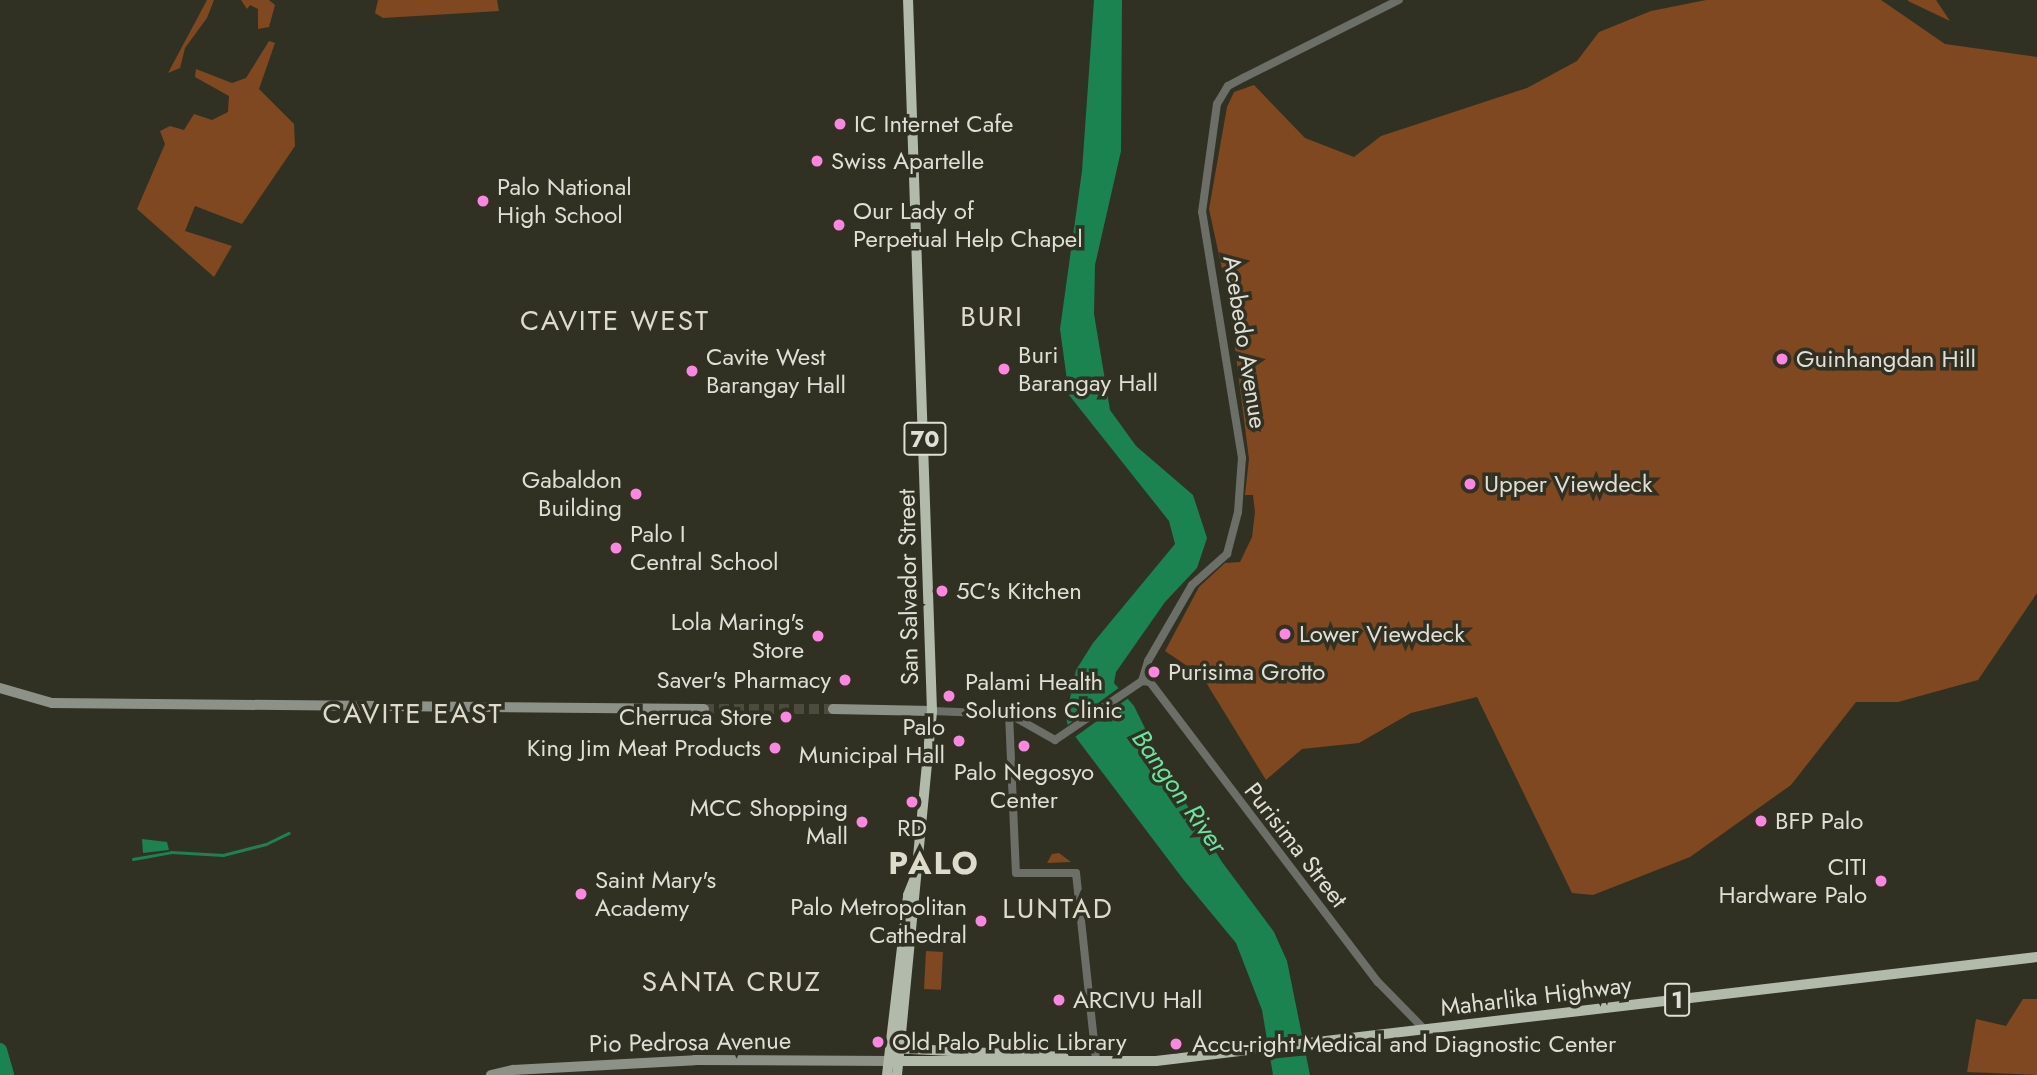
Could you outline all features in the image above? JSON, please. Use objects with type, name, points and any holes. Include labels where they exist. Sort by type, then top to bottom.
[{"type":"highway","name":"San Salvador Street","points":[[897,1075],[896,1054],[908,895],[915,878],[932,710],[908,0]]},
{"type":"highway","name":"Maharlika Highway","points":[[1096,1060],[1156,1061],[1249,1051],[2037,957]]},
{"type":"highway","name":"San Salvador Street","points":[[887,1075],[896,1054]]},
{"type":"highway","name":"1","points":[[896,1054],[1096,1060]]},
{"type":"main road","points":[[0,688],[52,703],[562,710],[704,709]]},
{"type":"main road","points":[[833,709],[932,710]]},
{"type":"main road","name":"Pio Pedrosa Avenue","points":[[491,1075],[513,1070],[695,1060],[896,1054]]},
{"type":"street","name":"Acebedo Avenue","points":[[1142,681],[1148,661],[1192,585],[1227,554],[1238,512],[1242,458],[1202,212],[1217,104],[1228,86],[1399,0]]},
{"type":"street","points":[[932,710],[1009,714],[1051,740],[1142,681]]},
{"type":"street","name":"Purisima Street","points":[[1142,681],[1150,682],[1378,982],[1426,1031]]},
{"type":"street","points":[[1009,714],[1016,873],[1076,873],[1096,1060]]},
{"type":"shaded area","points":[[207,0],[214,0],[207,18],[185,48],[180,68],[168,73]]},
{"type":"shaded area","points":[[241,0],[269,0],[275,5],[269,27],[258,29],[258,9],[250,5],[247,9]]},
{"type":"shaded area","points":[[378,0],[497,0],[499,11],[383,18],[375,13]]},
{"type":"shaded area","points":[[1094,0],[1122,0],[1121,151],[1095,265],[1094,314],[1110,410],[1136,446],[1193,495],[1207,538],[1197,568],[1165,602],[1116,672],[1114,683],[1134,706],[1166,771],[1222,862],[1274,932],[1287,961],[1310,1075],[1273,1075],[1262,1010],[1236,943],[1183,879],[1068,727],[1066,717],[1076,670],[1093,643],[1175,544],[1169,521],[1069,395],[1060,329],[1082,171]]},
{"type":"shaded area","points":[[1706,0],[1881,0],[1945,44],[2037,57],[2037,593],[1978,680],[1898,702],[1856,702],[1791,785],[1690,857],[1593,895],[1572,893],[1477,697],[1411,713],[1359,743],[1302,749],[1266,780],[1202,676],[1165,651],[1199,587],[1225,563],[1240,562],[1252,537],[1255,512],[1253,495],[1245,495],[1249,459],[1229,301],[1209,209],[1227,107],[1234,92],[1254,85],[1305,138],[1354,157],[1381,136],[1527,88],[1577,61],[1599,32],[1651,11]]},
{"type":"shaded area","points":[[1936,0],[1950,21],[1908,1]]},
{"type":"shaded area","points":[[269,41],[275,43],[259,89],[294,124],[295,146],[242,224],[195,206],[185,231],[232,246],[214,277],[137,209],[165,144],[160,131],[170,126],[184,130],[194,114],[212,120],[228,112],[229,96],[195,77],[196,69],[232,83],[246,78]]},
{"type":"shaded area","points":[[142,839],[167,842],[169,850],[143,853]]},
{"type":"shaded area","points":[[1059,853],[1071,862],[1047,863],[1052,854]]},
{"type":"shaded area","points":[[926,951],[943,952],[941,990],[924,989]]},
{"type":"shaded area","points":[[2023,999],[2037,999],[2037,1075],[1967,1072],[1976,1019],[2006,1026]]},
{"type":"pier","points":[[1120,687],[1128,698],[1073,738],[1065,727]]},
{"type":"pier","points":[[1306,1035],[1308,1055],[1265,1059],[1263,1039]]},
{"type":"waterway","points":[[133,859],[171,852],[223,855],[266,844],[289,833]]},
{"type":"waterway","points":[[0,1050],[7,1075]]},
{"type":"tunnel","points":[[704,709],[833,709]]},
{"type":"place","name":"IC Internet Cafe","points":[[840,124]]},
{"type":"place","name":"Swiss Apartelle","points":[[817,161]]},
{"type":"place","name":"Palo National High School","points":[[483,201]]},
{"type":"place","name":"Our Lady of Perpetual Help Chapel","points":[[839,225]]},
{"type":"place","name":"Guinhangdan Hill","points":[[1782,359]]},
{"type":"place","name":"Buri Barangay Hall","points":[[1004,369]]},
{"type":"place","name":"Cavite West Barangay Hall","points":[[692,371]]},
{"type":"place","name":"Upper Viewdeck","points":[[1470,484]]},
{"type":"place","name":"Gabaldon Building","points":[[636,494]]},
{"type":"place","name":"Palo I Central School","points":[[616,548]]},
{"type":"place","name":"5C's Kitchen","points":[[942,591]]},
{"type":"place","name":"Lower Viewdeck","points":[[1285,634]]},
{"type":"place","name":"Lola Maring's Store","points":[[818,636]]},
{"type":"place","name":"Purisima Grotto","points":[[1154,672]]},
{"type":"place","name":"Saver's Pharmacy","points":[[845,680]]},
{"type":"place","name":"Palami Health Solutions Clinic","points":[[949,696]]},
{"type":"place","name":"Cherruca Store","points":[[786,717]]},
{"type":"place","name":"Palo Municipal Hall","points":[[959,741]]},
{"type":"place","name":"Palo Negosyo Center","points":[[1024,746]]},
{"type":"place","name":"King Jim Meat Products","points":[[775,748]]},
{"type":"place","name":"RD","points":[[912,802]]},
{"type":"place","name":"BFP Palo","points":[[1761,821]]},
{"type":"place","name":"MCC Shopping Mall","points":[[862,822]]},
{"type":"place","name":"CITI Hardware Palo","points":[[1881,881]]},
{"type":"place","name":"Saint Mary's Academy","points":[[581,894]]},
{"type":"place","name":"Palo Metropolitan Cathedral","points":[[981,921]]},
{"type":"place","name":"ARCIVU Hall","points":[[1059,1000]]},
{"type":"place","name":"Old Palo Public Library","points":[[878,1042]]},
{"type":"place","name":"Accu-right Medical and Diagnostic Center","points":[[1176,1044]]},
{"type":"district","name":"BURI","points":[[992,317]]},
{"type":"district","name":"CAVITE WEST","points":[[615,321]]},
{"type":"district","name":"CAVITE EAST","points":[[413,714]]},
{"type":"district","name":"PALO","points":[[934,863]]},
{"type":"district","name":"LUNTAD","points":[[1058,909]]},
{"type":"district","name":"SANTA CRUZ","points":[[732,982]]},
{"type":"water label","name":"Bangon River","points":[[1179,792]]}]
